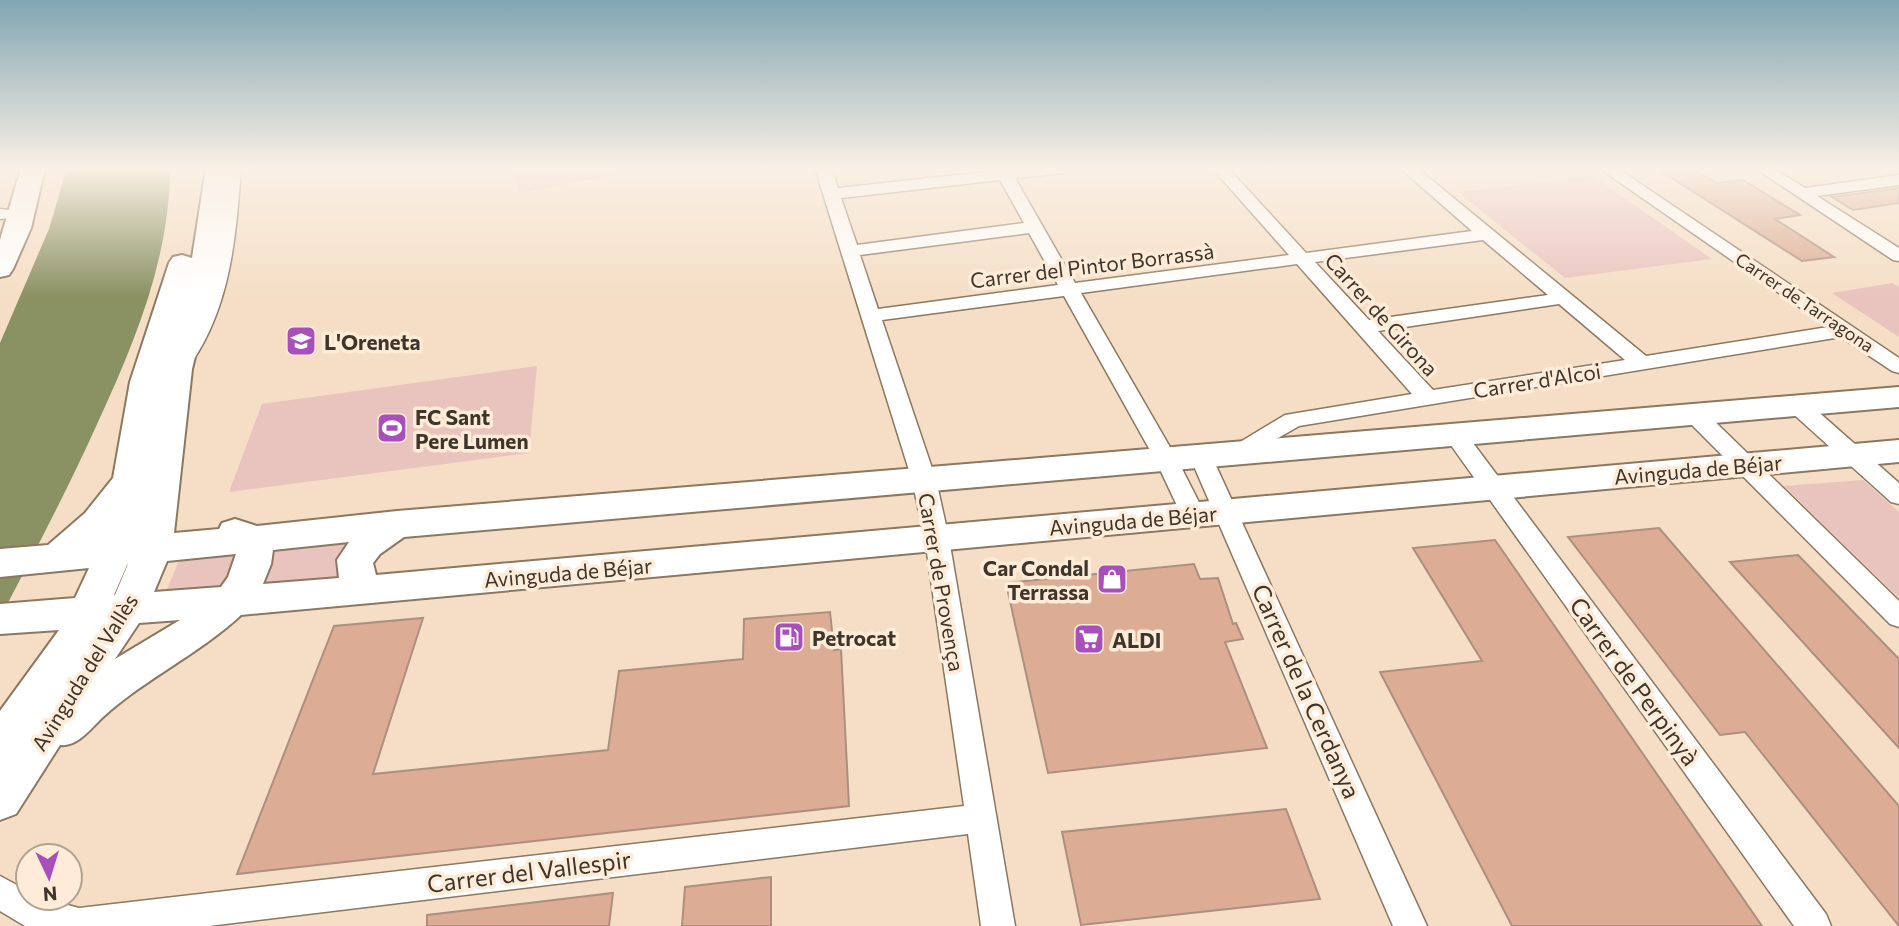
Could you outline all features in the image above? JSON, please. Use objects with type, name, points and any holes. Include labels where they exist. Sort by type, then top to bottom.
[{"type":"main road","points":[[0,269],[18,228],[22,211]]},
{"type":"main road","name":"Avinguda del Vallès","points":[[1,801],[15,751],[52,671],[89,612],[114,553],[145,382],[179,276],[192,211]]},
{"type":"main road","name":"Avinguda del Vallès","points":[[15,751],[127,610],[155,548],[177,369],[203,270],[212,211]]},
{"type":"main road","points":[[0,563],[114,553],[245,535],[299,533],[1167,461],[1899,397]]},
{"type":"main road","name":"Avinguda de Béjar","points":[[221,610],[288,596],[1899,451]]},
{"type":"main road","name":"Avinguda del Vallès","points":[[56,559],[97,522],[128,481]]},
{"type":"main road","points":[[162,497],[171,517],[184,526],[245,535]]},
{"type":"main road","points":[[367,590],[356,575],[355,560],[373,540],[397,524]]},
{"type":"main road","points":[[15,751],[221,610],[256,561],[245,535]]},
{"type":"main road","points":[[7,618],[127,610],[221,610]]},
{"type":"main road","name":"Avinguda del Vallès","points":[[7,618],[43,634],[52,671]]},
{"type":"street","points":[[177,369],[198,341],[216,290],[229,211]]},
{"type":"street","name":"Carrer de Provença","points":[[837,211],[924,480],[937,538],[998,926]]},
{"type":"street","points":[[1025,211],[1167,461],[1209,513]]},
{"type":"street","name":"Carrer de Girona","points":[[1259,211],[1427,397]]},
{"type":"street","points":[[1459,211],[1641,363]]},
{"type":"street","name":"Carrer de Tarragona","points":[[1671,211],[1899,367]]},
{"type":"street","points":[[1831,211],[1899,256]]},
{"type":"street","points":[[850,251],[1034,227]]},
{"type":"street","name":"Carrer del Pintor Borrassà","points":[[869,316],[1486,234]]},
{"type":"street","points":[[1363,327],[1563,299]]},
{"type":"street","name":"Carrer d'Alcoi","points":[[1235,454],[1293,420],[1847,330]]},
{"type":"street","points":[[1798,406],[1899,496]]},
{"type":"street","points":[[1695,415],[1899,617]]},
{"type":"street","name":"Carrer de Perpinyà","points":[[1456,436],[1814,926]]},
{"type":"street","name":"Carrer de la Cerdanya","points":[[1201,457],[1209,513],[1410,926]]},
{"type":"street","name":"Carrer del Vallespir","points":[[0,892],[30,912],[73,925],[981,818]]},
{"type":"shaded area","points":[[54,211],[167,211],[157,266],[125,361],[75,472],[0,618],[0,343]]},
{"type":"shaded area","points":[[1482,211],[1643,211],[1712,259],[1565,278]]},
{"type":"shaded area","points":[[1893,283],[1899,287],[1899,337],[1832,293]]},
{"type":"shaded area","name":"FC Sant Pere Lumen","points":[[537,366],[529,453],[229,492],[262,404]]},
{"type":"shaded area","points":[[1863,480],[1899,512],[1899,598],[1784,486]]},
{"type":"shaded area","points":[[365,538],[344,583],[255,589],[267,572],[277,547]]},
{"type":"shaded area","points":[[236,552],[240,557],[223,586],[216,590],[164,596],[181,556]]},
{"type":"building","points":[[1724,211],[1794,211],[1800,215],[1775,219],[1834,257],[1802,261]]},
{"type":"building","points":[[1659,528],[1899,806],[1899,926],[1745,732],[1720,735],[1568,537]]},
{"type":"building","points":[[1495,540],[1762,926],[1512,926],[1380,672],[1482,661],[1413,548]]},
{"type":"building","points":[[1798,555],[1899,659],[1899,748],[1730,562]]},
{"type":"building","points":[[1194,564],[1200,579],[1218,578],[1233,624],[1236,623],[1243,639],[1225,642],[1267,748],[1048,773],[1006,583]]},
{"type":"building","points":[[830,612],[834,650],[841,649],[849,806],[237,874],[334,626],[423,618],[373,774],[608,750],[619,671],[743,659],[744,619]]},
{"type":"building","points":[[1286,809],[1320,899],[1081,925],[1062,832]]},
{"type":"building","points":[[771,877],[771,926],[682,926],[685,887]]},
{"type":"building","points":[[613,893],[609,926],[427,926],[427,915]]},
{"type":"place","name":"L'Oreneta","points":[[301,341]]},
{"type":"place","name":"FC Sant Pere Lumen","points":[[392,428]]},
{"type":"place","name":"Car Condal Terrassa","points":[[1112,579]]},
{"type":"place","name":"Petrocat","points":[[789,637]]},
{"type":"place","name":"ALDI","points":[[1089,639]]}]
